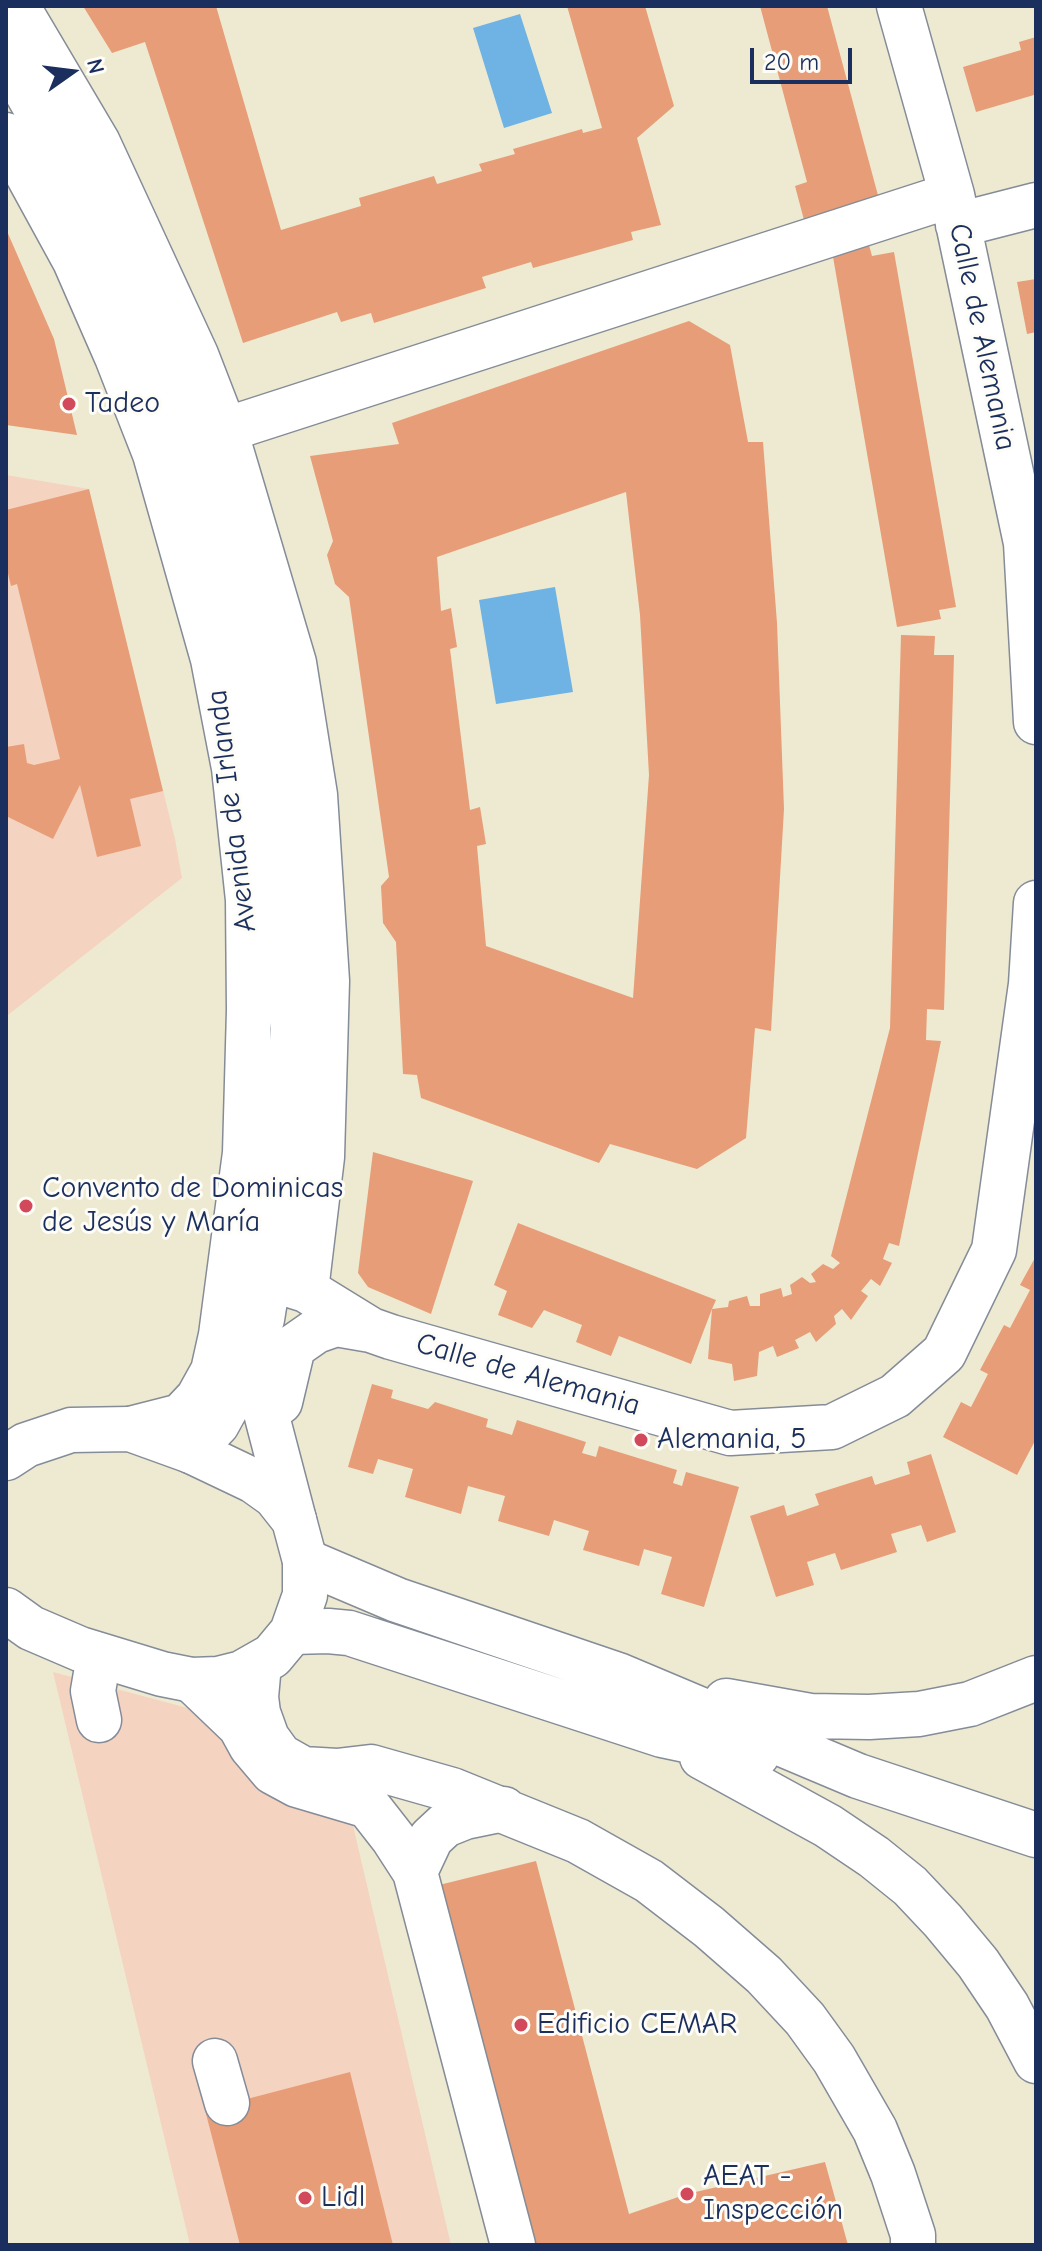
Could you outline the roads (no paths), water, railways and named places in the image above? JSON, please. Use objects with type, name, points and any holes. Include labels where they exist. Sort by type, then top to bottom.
[{"type":"main road","name":"Avenida de Irlanda","points":[[17,6],[98,143],[196,355],[225,430],[294,663],[315,795],[327,981],[318,1199],[279,1296],[233,1395],[217,1424],[191,1451]]},
{"type":"main road","name":"Calle de Alemania","points":[[899,6],[955,210],[1026,543],[1036,722]]},
{"type":"main road","name":"Avenida de Irlanda","points":[[6,56],[41,117],[114,262],[160,370],[189,444],[229,571],[256,685],[276,802],[287,915],[293,1029],[281,1202],[279,1296],[265,1409],[300,1540],[305,1595],[292,1632]]},
{"type":"main road","name":"Avenida de Irlanda","points":[[6,135],[75,261],[155,454],[213,659],[234,768],[248,900],[245,1153],[221,1335],[213,1371],[198,1398],[181,1416],[130,1429]]},
{"type":"main road","points":[[225,430],[955,210],[1036,205]]},
{"type":"main road","name":"Calle de Alemania","points":[[279,1296],[371,1330],[730,1433],[832,1427],[895,1396],[944,1353],[994,1250],[1031,984],[1036,903]]},
{"type":"main road","name":"Avenida de Irlanda","points":[[281,1202],[322,1136]]},
{"type":"main road","name":"Avenida de Irlanda","points":[[273,1447],[283,1383],[293,1347],[316,1331],[336,1324],[371,1330]]},
{"type":"main road","points":[[6,1458],[26,1445],[71,1430],[130,1429],[191,1451],[254,1481],[275,1496],[300,1540],[397,1600],[618,1675],[858,1776],[1036,1835]]},
{"type":"main road","points":[[6,1610],[31,1628],[99,1656],[192,1680],[230,1676],[259,1664],[272,1656],[292,1632],[349,1633],[662,1735],[858,1776]]},
{"type":"main road","points":[[99,1656],[93,1691],[99,1720]]},
{"type":"main road","points":[[259,1664],[258,1713],[267,1738],[280,1756],[303,1769],[337,1771],[371,1767],[452,1790],[578,1841],[649,1881],[764,1975],[805,2019],[834,2059],[875,2130],[893,2174],[913,2235],[913,2245]]},
{"type":"main road","points":[[618,1675],[753,1707],[810,1716],[869,1717],[919,1714],[970,1704],[1036,1678]]},
{"type":"main road","points":[[192,1680],[240,1726],[251,1746],[273,1772],[297,1785],[368,1806],[415,1872],[513,2245]]},
{"type":"main road","points":[[662,1735],[828,1826],[910,1886],[978,1963],[1007,2006],[1036,2061]]},
{"type":"main road","points":[[415,1872],[431,1838],[445,1825],[465,1817],[504,1809]]},
{"type":"main road","points":[[215,2061],[227,2103]]},
{"type":"water","points":[[520,14],[552,113],[504,128],[473,28]]},
{"type":"water","points":[[555,587],[573,692],[496,704],[479,600]]},
{"type":"place","name":"Tadeo","points":[[69,404]]},
{"type":"place","name":"Convento de Dominicas de Jesús y María","points":[[26,1206]]},
{"type":"place","name":"Alemania, 5","points":[[641,1440]]},
{"type":"place","name":"Edificio CEMAR","points":[[521,2025]]},
{"type":"place","name":"AEAT - Inspección","points":[[687,2194]]},
{"type":"place","name":"Lidl","points":[[305,2198]]}]
